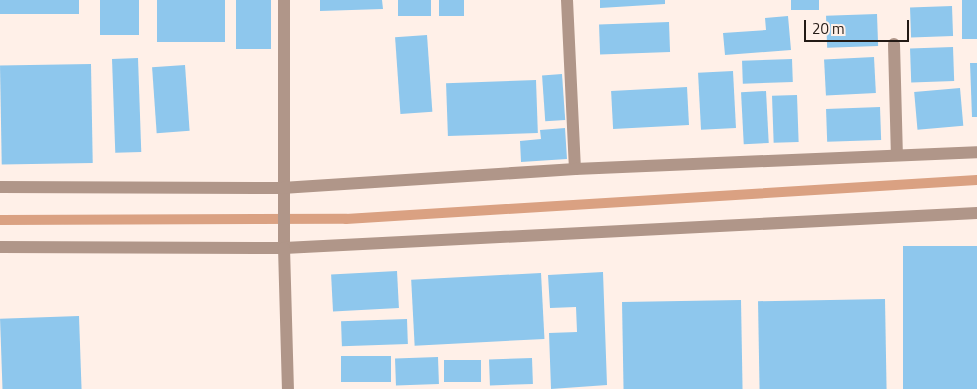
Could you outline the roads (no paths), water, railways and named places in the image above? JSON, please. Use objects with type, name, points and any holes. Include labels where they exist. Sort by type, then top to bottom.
[{"type":"street","points":[[284,0],[282,188],[288,389]]},
{"type":"street","points":[[567,0],[574,169]]},
{"type":"street","points":[[894,44],[897,155]]},
{"type":"street","points":[[0,188],[282,188],[574,169],[977,152]]},
{"type":"street","points":[[0,247],[284,248],[977,213]]},
{"type":"waterway","points":[[0,220],[346,219],[977,180]]}]
